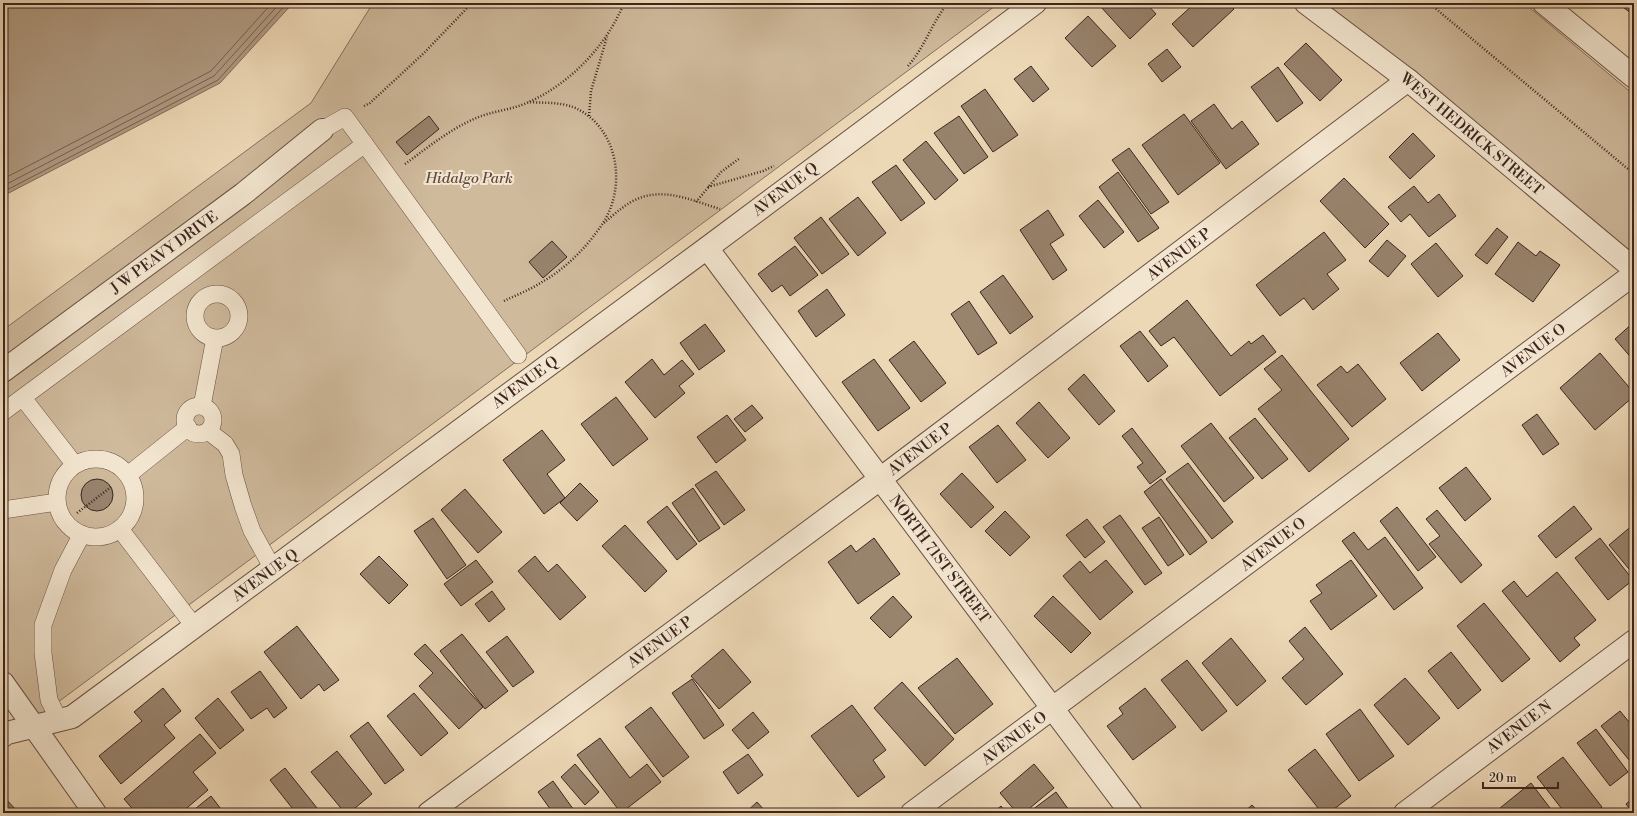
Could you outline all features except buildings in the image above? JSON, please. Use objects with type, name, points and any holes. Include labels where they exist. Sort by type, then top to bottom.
[{"type":"street","name":"AVENUE Q","points":[[3,736],[7,733],[72,717],[708,248],[1035,3]]},
{"type":"street","name":"WEST HEDRICK STREET","points":[[1306,3],[1408,80],[1634,269]]},
{"type":"street","points":[[1544,3],[1634,78]]},
{"type":"street","name":"AVENUE P","points":[[429,813],[880,479],[1408,80]]},
{"type":"street","points":[[322,130],[345,117],[518,355]]},
{"type":"street","name":"J W PEAVY DRIVE","points":[[3,371],[243,194],[322,130]]},
{"type":"street","points":[[3,412],[365,144]]},
{"type":"street","name":"NORTH 71ST STREET","points":[[708,248],[1131,813]]},
{"type":"street","name":"AVENUE O","points":[[912,813],[1634,274]]},
{"type":"street","points":[[202,406],[215,338]]},
{"type":"street","points":[[23,398],[75,465]]},
{"type":"street","points":[[197,406],[202,406],[210,410],[213,419],[211,428],[208,431],[203,433],[194,432],[188,427],[186,419],[189,411],[197,406]]},
{"type":"street","points":[[128,475],[188,427]]},
{"type":"street","points":[[208,431],[225,444],[230,454],[242,506],[252,531],[273,569]]},
{"type":"street","points":[[100,458],[113,462],[124,470],[132,480],[136,493],[134,507],[129,519],[120,529],[108,535],[95,537],[82,534],[72,529],[65,522],[57,502],[58,491],[66,472],[75,465],[87,460],[100,458]]},
{"type":"street","points":[[3,510],[57,502]]},
{"type":"street","points":[[120,529],[194,626]]},
{"type":"street","points":[[59,720],[49,700],[43,653],[43,625],[63,570],[82,534]]},
{"type":"street","name":"AVENUE N","points":[[1405,813],[1634,641]]},
{"type":"street","points":[[3,683],[95,813]]},
{"type":"path","points":[[345,117],[370,103],[424,53],[472,3]]},
{"type":"path","points":[[590,116],[591,91],[608,35],[624,3]]},
{"type":"path","points":[[906,68],[914,60],[941,11],[948,3]]},
{"type":"path","points":[[1429,3],[1634,174]]},
{"type":"path","points":[[388,176],[457,127],[475,118],[528,102],[552,90],[593,54],[608,35]]},
{"type":"path","points":[[528,102],[551,103],[572,107],[590,116],[606,137],[615,158],[617,176],[615,197],[602,225]]},
{"type":"path","points":[[696,202],[728,166],[740,158]]},
{"type":"path","points":[[708,187],[757,173],[777,165]]},
{"type":"path","points":[[485,309],[542,282],[571,261],[602,225],[630,202],[644,196],[662,193],[747,218]]},
{"type":"path","points":[[65,522],[128,475]]},
{"type":"green space","name":"Hidalgo Park","points":[[373,3],[999,3],[38,717],[3,667],[3,330],[311,103]]},
{"type":"green space","points":[[1320,3],[1524,3],[1634,95],[1634,259]]},
{"type":"water","points":[[3,3],[293,3],[220,83],[3,196]]}]
